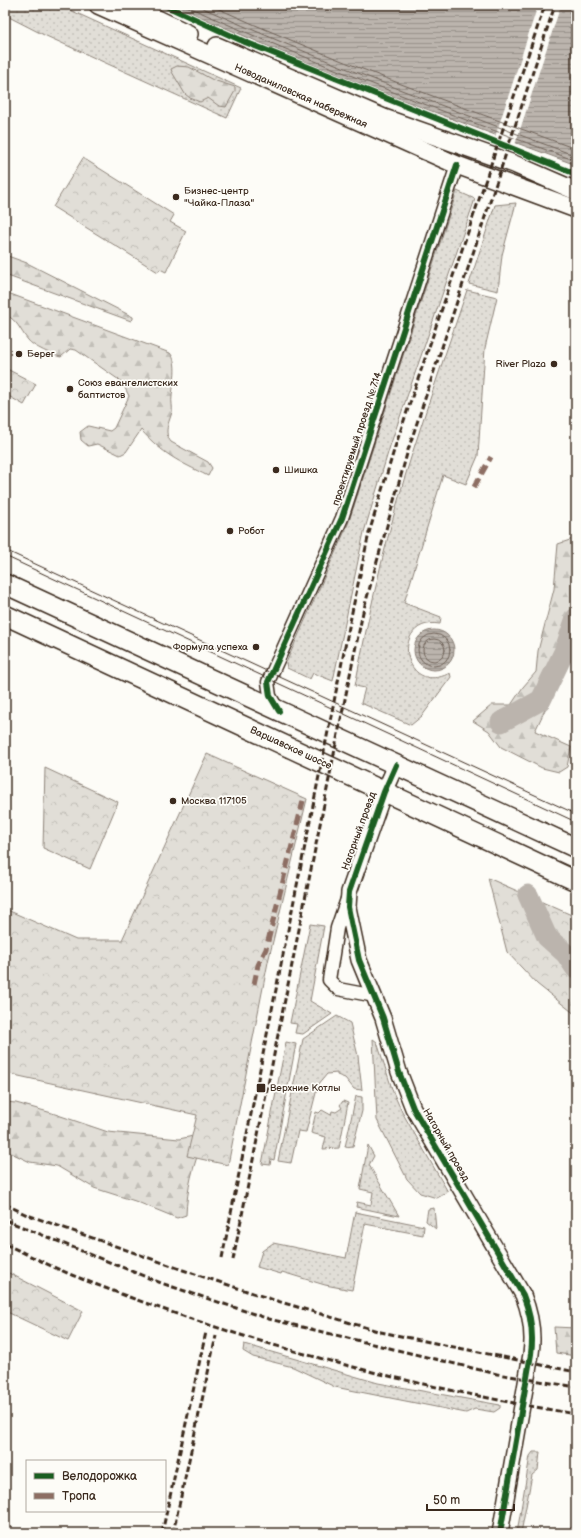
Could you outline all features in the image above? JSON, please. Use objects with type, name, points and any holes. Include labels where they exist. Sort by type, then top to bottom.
[{"type":"main road","name":"Новоданиловская набережная","points":[[98,5],[457,166],[576,209]]},
{"type":"main road","name":"Новоданиловская набережная","points":[[128,5],[216,46],[384,118],[514,164],[576,191]]},
{"type":"main road","points":[[5,584],[576,848]]},
{"type":"main road","name":"Варшавское шоссе","points":[[5,615],[576,881]]},
{"type":"street","name":"проектируемый проезд № 714","points":[[268,682],[342,518],[457,166]]},
{"type":"street","points":[[240,693],[258,690],[268,682]]},
{"type":"street","points":[[268,682],[270,696],[279,711]]},
{"type":"street","name":"Нагорный проезд","points":[[396,765],[384,792],[350,892],[348,907],[359,960],[375,996],[399,1072],[413,1108],[523,1296],[530,1315],[533,1336],[531,1354],[500,1533]]},
{"type":"street","points":[[350,892],[337,928],[329,980],[338,989],[375,996]]},
{"type":"green space","points":[[5,5],[59,5],[241,88],[227,118],[44,35],[5,15]]},
{"type":"green space","points":[[177,66],[189,67],[213,80],[235,87],[235,91],[226,107],[219,106],[208,98],[200,102],[185,94],[171,69]]},
{"type":"green space","points":[[83,158],[174,215],[170,222],[186,231],[166,272],[160,269],[158,272],[53,207]]},
{"type":"green space","points":[[457,191],[475,199],[390,446],[364,532],[333,681],[313,673],[310,679],[287,668],[286,663],[348,524]]},
{"type":"green space","points":[[516,203],[502,255],[498,291],[469,284],[495,205]]},
{"type":"green space","points":[[5,255],[27,263],[133,317],[133,319],[131,321],[5,275]]},
{"type":"green space","points":[[467,290],[497,297],[485,348],[478,456],[466,484],[443,475],[404,603],[441,617],[440,624],[424,625],[414,632],[408,643],[408,655],[412,666],[421,675],[433,678],[450,673],[451,677],[422,716],[411,725],[361,703],[365,688],[355,686],[373,597],[404,480]]},
{"type":"green space","points":[[5,292],[170,353],[173,357],[175,374],[172,410],[167,427],[167,435],[171,442],[208,462],[212,468],[208,476],[164,452],[141,430],[126,452],[120,455],[97,444],[88,446],[81,440],[80,432],[88,426],[110,431],[114,428],[129,396],[122,382],[76,350],[70,349],[61,357],[53,355],[30,342],[16,323],[5,314]]},
{"type":"green space","points":[[5,368],[36,384],[24,405],[5,394]]},
{"type":"green space","points":[[576,533],[576,644],[535,731],[571,747],[567,767],[559,772],[542,768],[501,747],[489,731],[473,721],[492,705],[511,705],[523,687],[536,672],[538,651],[554,589],[558,544],[573,539]]},
{"type":"green space","points":[[207,754],[307,799],[268,962],[228,1165],[187,1156],[197,1115],[5,1073],[5,909],[76,940],[122,940]]},
{"type":"green space","points":[[45,768],[118,802],[90,869],[43,848]]},
{"type":"green space","points":[[488,878],[576,917],[576,1015],[537,984],[507,952]]},
{"type":"green space","points":[[310,924],[324,926],[310,1001],[332,1014],[303,1034],[295,1033],[297,1024],[290,1023]]},
{"type":"green space","points":[[337,1016],[350,1023],[358,1056],[362,1090],[354,1089],[345,1078],[337,1075],[337,1073],[327,1074],[318,1085],[306,1132],[298,1131],[291,1163],[278,1161],[303,1039]]},
{"type":"green space","points":[[373,1039],[377,1042],[393,1092],[402,1112],[448,1192],[437,1198],[420,1193],[407,1179],[377,1120]]},
{"type":"green space","points":[[286,1042],[296,1044],[274,1160],[271,1159],[270,1165],[262,1164]]},
{"type":"green space","points":[[356,1096],[362,1097],[362,1111],[353,1146],[345,1147]]},
{"type":"green space","points":[[343,1101],[348,1103],[339,1148],[323,1149],[326,1137],[311,1133],[316,1112],[319,1113],[322,1110],[331,1115],[332,1111],[336,1112],[342,1108],[340,1105]]},
{"type":"green space","points":[[5,1102],[16,1103],[52,1113],[108,1132],[179,1139],[198,1135],[203,1141],[191,1177],[186,1215],[177,1218],[135,1201],[94,1188],[57,1166],[30,1162],[5,1150]]},
{"type":"green space","points":[[368,1145],[374,1156],[369,1165],[399,1216],[356,1207],[357,1202],[371,1205],[373,1192],[360,1189]]},
{"type":"green space","points":[[434,1208],[436,1229],[426,1221],[428,1209]]},
{"type":"green space","points":[[355,1212],[424,1226],[423,1235],[365,1224],[352,1290],[325,1285],[282,1272],[281,1274],[257,1267],[262,1251],[273,1243],[346,1258]]},
{"type":"green space","points":[[5,1271],[83,1311],[68,1341],[5,1311]]},
{"type":"green space","points":[[554,1327],[576,1328],[576,1356],[556,1353]]},
{"type":"green space","points":[[244,1344],[378,1383],[500,1405],[500,1408],[494,1412],[475,1409],[466,1413],[335,1387],[293,1367],[253,1357],[243,1351]]},
{"type":"green space","points":[[533,1452],[540,1452],[538,1470],[532,1475],[521,1533],[517,1533],[530,1456]]},
{"type":"water","points":[[174,5],[576,5],[576,165],[323,69]]},
{"type":"water","points":[[438,630],[445,633],[451,639],[454,650],[453,658],[445,667],[438,670],[430,670],[423,667],[415,658],[414,646],[417,639],[426,631]]},
{"type":"pier","points":[[538,5],[561,5],[515,145],[495,137]]},
{"type":"waterway","points":[[501,722],[541,700],[564,652],[576,618]]},
{"type":"waterway","points":[[528,895],[547,937],[566,954],[576,969]]},
{"type":"tram line","points":[[5,550],[576,814]]},
{"type":"tram line","points":[[5,556],[576,822]]},
{"type":"railway","points":[[222,1258],[369,533],[395,447],[545,5]]},
{"type":"railway","points":[[233,1260],[363,612],[408,450],[555,5]]},
{"type":"railway","points":[[5,1204],[25,1214],[183,1270],[274,1300],[381,1332],[576,1372]]},
{"type":"railway","points":[[5,1220],[161,1283],[269,1319],[497,1374],[576,1387]]},
{"type":"railway","points":[[5,1244],[53,1267],[142,1302],[202,1323],[264,1342],[387,1376],[513,1403],[576,1414]]},
{"type":"railway","points":[[162,1533],[206,1332]]},
{"type":"railway","points":[[173,1533],[216,1336]]},
{"type":"marked path","points":[[474,487],[491,457]]},
{"type":"marked path","points":[[254,984],[258,965],[266,949],[304,797]]},
{"type":"cycle path","points":[[164,5],[245,42],[576,174]]},
{"type":"cycle path","points":[[279,711],[270,696],[268,682],[342,518],[457,165]]},
{"type":"cycle path","points":[[396,765],[384,792],[349,892],[348,907],[359,960],[383,1018],[399,1072],[413,1108],[523,1295],[530,1317],[532,1331],[531,1354],[500,1533]]},
{"type":"place","name":"Бизнес-центр \"Чайка-Плаза\"","points":[[176,197]]},
{"type":"place","name":"Берег","points":[[19,354]]},
{"type":"place","name":"River Plaza","points":[[554,364]]},
{"type":"place","name":"Союз евангелистских баптистов","points":[[70,389]]},
{"type":"place","name":"Шишка","points":[[276,470]]},
{"type":"place","name":"Робот","points":[[230,531]]},
{"type":"place","name":"Формула успеха","points":[[256,647]]},
{"type":"place","name":"Москва 117105","points":[[173,801]]},
{"type":"place","name":"Верхние Котлы","points":[[261,1088]]}]
